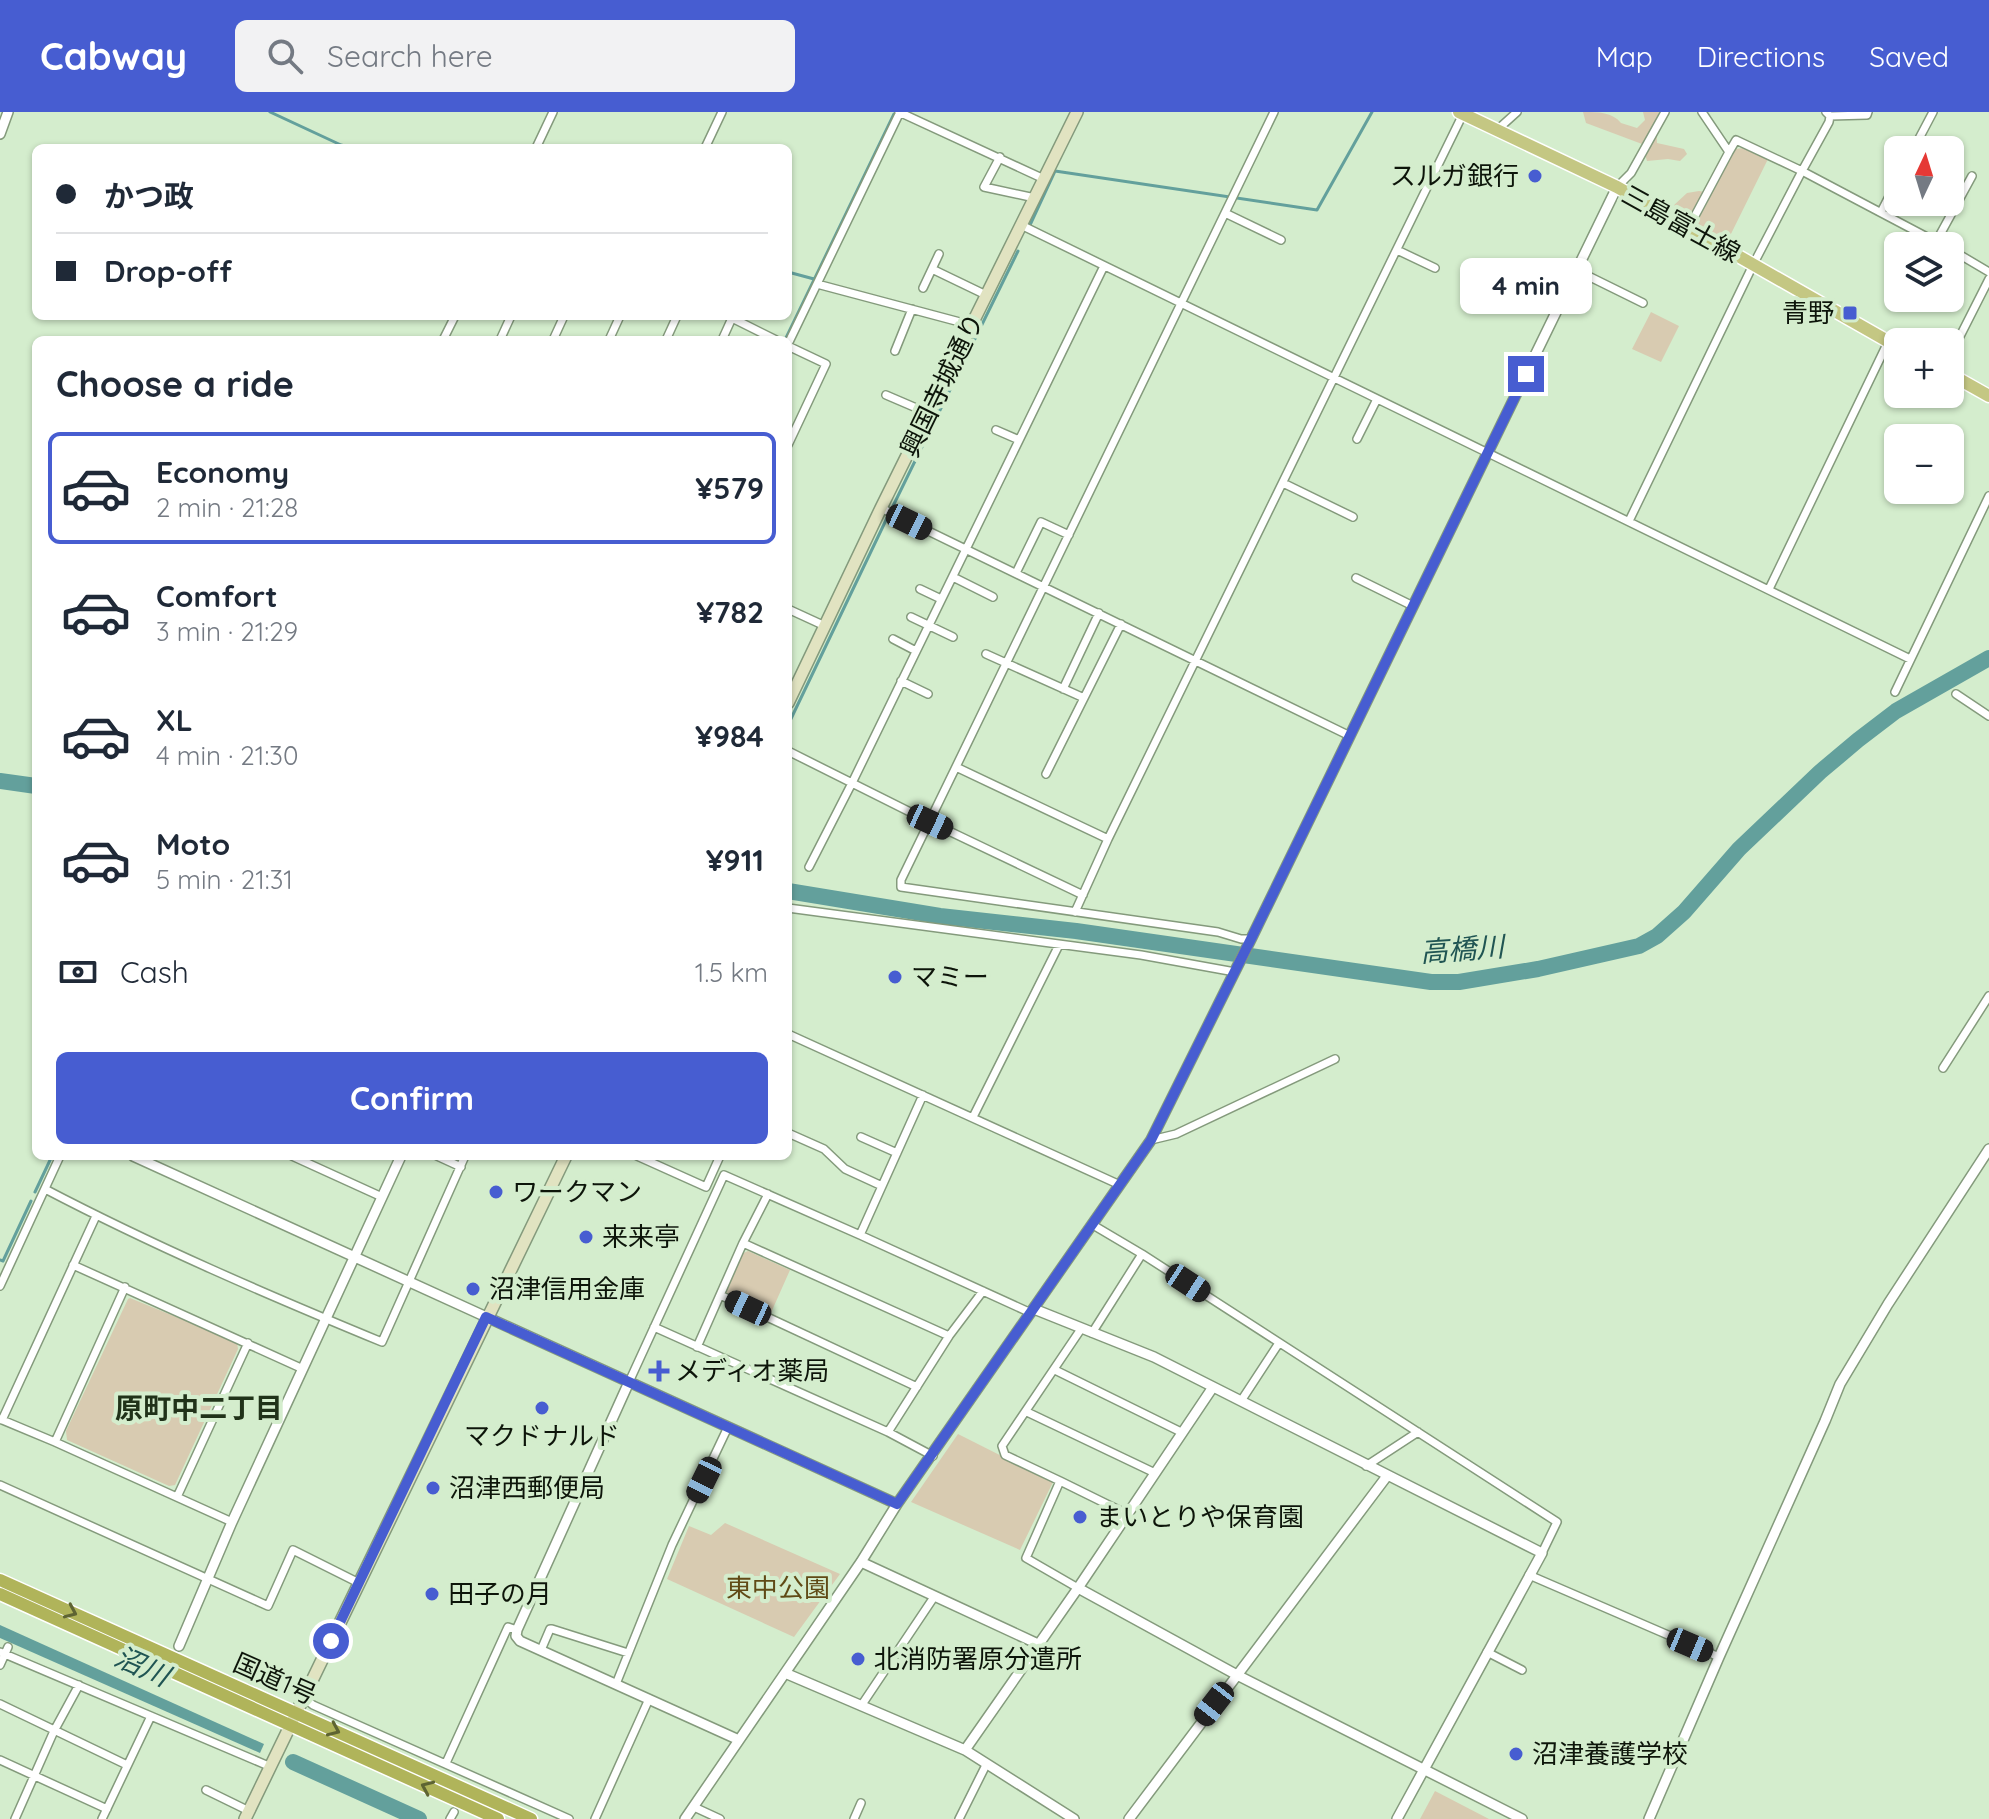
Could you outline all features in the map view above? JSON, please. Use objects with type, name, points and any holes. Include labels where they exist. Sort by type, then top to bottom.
[{"type":"highway","name":"国道1号","points":[[0,1580],[531,1819]]},
{"type":"highway","name":"国道1号","points":[[0,1594],[498,1819]]},
{"type":"main road","name":"興国寺城通り","points":[[792,695],[1077,112]]},
{"type":"main road","name":"三島富士線","points":[[1461,113],[1617,187],[1884,339]]},
{"type":"main road","points":[[1964,382],[1989,396]]},
{"type":"main road","points":[[247,1815],[564,1160]]},
{"type":"street","points":[[0,134],[8,112]]},
{"type":"street","points":[[538,144],[553,112]]},
{"type":"street","points":[[707,144],[722,112]]},
{"type":"street","points":[[792,337],[900,112],[1044,179]]},
{"type":"street","points":[[1251,939],[901,887],[901,880],[1274,112]]},
{"type":"street","points":[[1497,130],[1517,112]]},
{"type":"street","points":[[685,1819],[861,1562],[897,1504],[1151,1140],[1617,187],[1631,173],[1665,112]]},
{"type":"street","points":[[1702,112],[1729,152]]},
{"type":"street","points":[[1629,521],[1828,114],[1867,115],[1868,112]]},
{"type":"street","points":[[1920,136],[1933,112]]},
{"type":"street","points":[[1075,912],[1461,113]]},
{"type":"street","points":[[1689,227],[1736,140],[1918,232]]},
{"type":"street","points":[[1000,157],[984,187],[1035,198]]},
{"type":"street","points":[[1946,232],[1972,176]]},
{"type":"street","points":[[1881,212],[1884,206]]},
{"type":"street","points":[[1225,213],[1281,240]]},
{"type":"street","points":[[1021,225],[1910,659]]},
{"type":"street","points":[[1397,250],[1435,268]]},
{"type":"street","points":[[923,288],[939,254]]},
{"type":"street","points":[[1964,257],[1989,272]]},
{"type":"street","points":[[809,867],[1104,266]]},
{"type":"street","points":[[932,269],[986,295]]},
{"type":"street","points":[[1576,270],[1643,303]]},
{"type":"street","points":[[1964,328],[1989,279]]},
{"type":"street","points":[[817,284],[971,325]]},
{"type":"street","points":[[895,351],[912,309]]},
{"type":"street","points":[[736,320],[768,336]]},
{"type":"street","points":[[792,347],[826,364],[792,436]]},
{"type":"street","points":[[1769,589],[1884,362]]},
{"type":"street","points":[[886,395],[928,413]]},
{"type":"street","points":[[1357,439],[1377,399]]},
{"type":"street","points":[[996,430],[1019,440]]},
{"type":"street","points":[[1283,483],[1353,517]]},
{"type":"street","points":[[1895,692],[1989,496]]},
{"type":"street","points":[[881,508],[1350,736]]},
{"type":"street","points":[[1016,573],[1041,522],[1069,535]]},
{"type":"street","points":[[953,577],[993,597]]},
{"type":"street","points":[[1356,578],[1413,606]]},
{"type":"street","points":[[920,589],[941,599]]},
{"type":"street","points":[[792,611],[825,626]]},
{"type":"street","points":[[1063,689],[1099,613]]},
{"type":"street","points":[[911,617],[953,637]]},
{"type":"street","points":[[1046,774],[1121,624]]},
{"type":"street","points":[[893,639],[916,651]]},
{"type":"street","points":[[986,654],[1084,698]]},
{"type":"street","points":[[901,681],[928,694]]},
{"type":"street","points":[[1956,694],[1989,716]]},
{"type":"street","points":[[792,753],[1083,895]]},
{"type":"street","points":[[956,767],[1108,839]]},
{"type":"street","points":[[792,909],[1236,970]]},
{"type":"street","points":[[973,1117],[1059,945]]},
{"type":"street","points":[[1943,1068],[1989,996]]},
{"type":"street","points":[[792,1036],[1120,1185]]},
{"type":"street","points":[[1151,1140],[1176,1134],[1335,1059]]},
{"type":"street","points":[[860,1235],[923,1095]]},
{"type":"street","points":[[792,1135],[824,1149],[845,1169],[882,1186]]},
{"type":"street","points":[[861,1137],[897,1153]]},
{"type":"street","points":[[1649,1819],[1840,1384],[1989,1149]]},
{"type":"street","points":[[0,1286],[4,1269],[58,1160]]},
{"type":"street","points":[[142,1160],[897,1504]]},
{"type":"street","points":[[301,1160],[382,1197]]},
{"type":"street","points":[[179,1646],[232,1522],[399,1160]]},
{"type":"street","points":[[446,1160],[461,1167]]},
{"type":"street","points":[[45,1189],[96,1216],[382,1342],[464,1160]]},
{"type":"street","points":[[646,1160],[706,1187],[718,1160]]},
{"type":"street","points":[[739,1740],[520,1641],[516,1636],[724,1175],[983,1291],[1154,1357],[1542,1553]]},
{"type":"street","points":[[697,1347],[768,1194]]},
{"type":"street","points":[[96,1216],[1,1420],[232,1522]]},
{"type":"street","points":[[1093,1225],[1557,1522],[1397,1819]]},
{"type":"street","points":[[743,1243],[949,1336]]},
{"type":"street","points":[[1092,1333],[1142,1254]]},
{"type":"street","points":[[73,1265],[303,1369]]},
{"type":"street","points":[[55,1442],[125,1287]]},
{"type":"street","points":[[888,1432],[949,1336],[983,1291]]},
{"type":"street","points":[[720,1295],[917,1387]]},
{"type":"street","points":[[654,1327],[888,1432],[933,1456]]},
{"type":"street","points":[[1081,1329],[1002,1446],[1005,1455],[1127,1514]]},
{"type":"street","points":[[177,1497],[248,1343]]},
{"type":"street","points":[[1241,1401],[1279,1343]]},
{"type":"street","points":[[1055,1370],[1181,1432]]},
{"type":"street","points":[[965,1750],[1213,1387]]},
{"type":"street","points":[[1027,1412],[1155,1473]]},
{"type":"street","points":[[616,1684],[671,1547],[728,1427]]},
{"type":"street","points":[[1366,1466],[1418,1432]]},
{"type":"street","points":[[1129,1819],[1387,1476]]},
{"type":"street","points":[[1060,1481],[1026,1558],[1237,1675],[1522,1819]]},
{"type":"street","points":[[0,1485],[268,1606],[293,1550],[359,1583]]},
{"type":"street","points":[[861,1562],[1038,1644]]},
{"type":"street","points":[[1529,1575],[1719,1657]]},
{"type":"street","points":[[861,1706],[934,1597]]},
{"type":"street","points":[[446,1763],[508,1627],[517,1630]]},
{"type":"street","points":[[541,1650],[552,1629],[628,1653]]},
{"type":"street","points":[[0,1665],[4,1651],[271,1767]]},
{"type":"street","points":[[1487,1652],[1522,1670]]},
{"type":"street","points":[[785,1673],[965,1750],[1074,1819]]},
{"type":"street","points":[[15,1819],[54,1731],[79,1685]]},
{"type":"street","points":[[304,1698],[313,1705],[569,1819]]},
{"type":"street","points":[[595,1819],[649,1699]]},
{"type":"street","points":[[0,1704],[127,1765]]},
{"type":"street","points":[[102,1819],[151,1716]]},
{"type":"street","points":[[0,1760],[107,1809]]},
{"type":"street","points":[[959,1819],[986,1765]]},
{"type":"street","points":[[206,1790],[247,1815]]},
{"type":"street","points":[[854,1819],[861,1803]]},
{"type":"street","points":[[694,1807],[720,1819]]},
{"type":"green space","points":[[1583,112],[1609,115],[1637,128],[1645,120],[1643,112],[1659,112],[1656,121],[1657,143],[1684,149],[1687,154],[1680,161],[1647,161],[1642,144],[1586,123]]},
{"type":"green space","points":[[1743,148],[1768,159],[1726,244],[1695,226],[1735,149]]},
{"type":"green space","points":[[1705,192],[1688,223],[1643,197],[1646,195],[1674,205],[1687,193]]},
{"type":"green space","points":[[1651,312],[1679,326],[1661,362],[1632,349]]},
{"type":"green space","points":[[748,1251],[790,1270],[770,1315],[726,1295],[725,1288],[741,1254]]},
{"type":"green space","points":[[130,1298],[237,1342],[238,1349],[175,1485],[169,1486],[67,1440],[66,1431]]},
{"type":"green space","points":[[958,1434],[1053,1482],[1020,1550],[911,1502]]},
{"type":"green space","name":"東中公園","points":[[725,1523],[840,1574],[794,1637],[667,1579],[689,1526],[711,1535]]},
{"type":"green space","points":[[1435,1791],[1489,1819],[1420,1819]]},
{"type":"water","points":[[0,1625],[264,1744],[260,1753],[0,1638]]},
{"type":"waterway","points":[[270,112],[339,144]]},
{"type":"waterway","points":[[1030,225],[1055,171],[1317,210],[1372,112]]},
{"type":"waterway","points":[[787,336],[894,114]]},
{"type":"waterway","points":[[893,506],[1018,251]]},
{"type":"waterway","points":[[792,273],[814,279]]},
{"type":"waterway","points":[[792,717],[887,518]]},
{"type":"waterway","name":"高橋川","points":[[792,892],[940,916],[1076,931],[1431,982],[1459,982],[1538,969],[1639,946],[1657,936],[1684,912],[1739,849],[1858,740],[1896,711],[1989,658]]},
{"type":"waterway","name":"高橋川","points":[[0,781],[32,785]]},
{"type":"waterway","points":[[35,1192],[50,1160]]},
{"type":"waterway","points":[[0,1260],[3,1261],[31,1201]]},
{"type":"waterway","name":"沼川","points":[[293,1762],[419,1819]]},
{"type":"place","name":"スルガ銀行","points":[[1535,176]]},
{"type":"place","name":"青野","points":[[1850,313]]},
{"type":"place","name":"マミー","points":[[895,977]]},
{"type":"place","name":"ワークマン","points":[[496,1192]]},
{"type":"place","name":"来来亭","points":[[586,1237]]},
{"type":"place","name":"沼津信用金庫","points":[[473,1289]]},
{"type":"place","name":"メディオ薬局","points":[[659,1371]]},
{"type":"place","name":"マクドナルド","points":[[542,1408]]},
{"type":"place","name":"沼津西郵便局","points":[[433,1488]]},
{"type":"place","name":"まいとりや保育園","points":[[1080,1517]]},
{"type":"place","name":"田子の月","points":[[432,1594]]},
{"type":"place","name":"北消防署原分遣所","points":[[858,1659]]},
{"type":"place","name":"沼津養護学校","points":[[1516,1754]]},
{"type":"district","name":"原町中二丁目","points":[[199,1408]]},
{"type":"route","points":[[331,1641],[486,1317],[897,1504],[1151,1140],[1526,374]]}]
